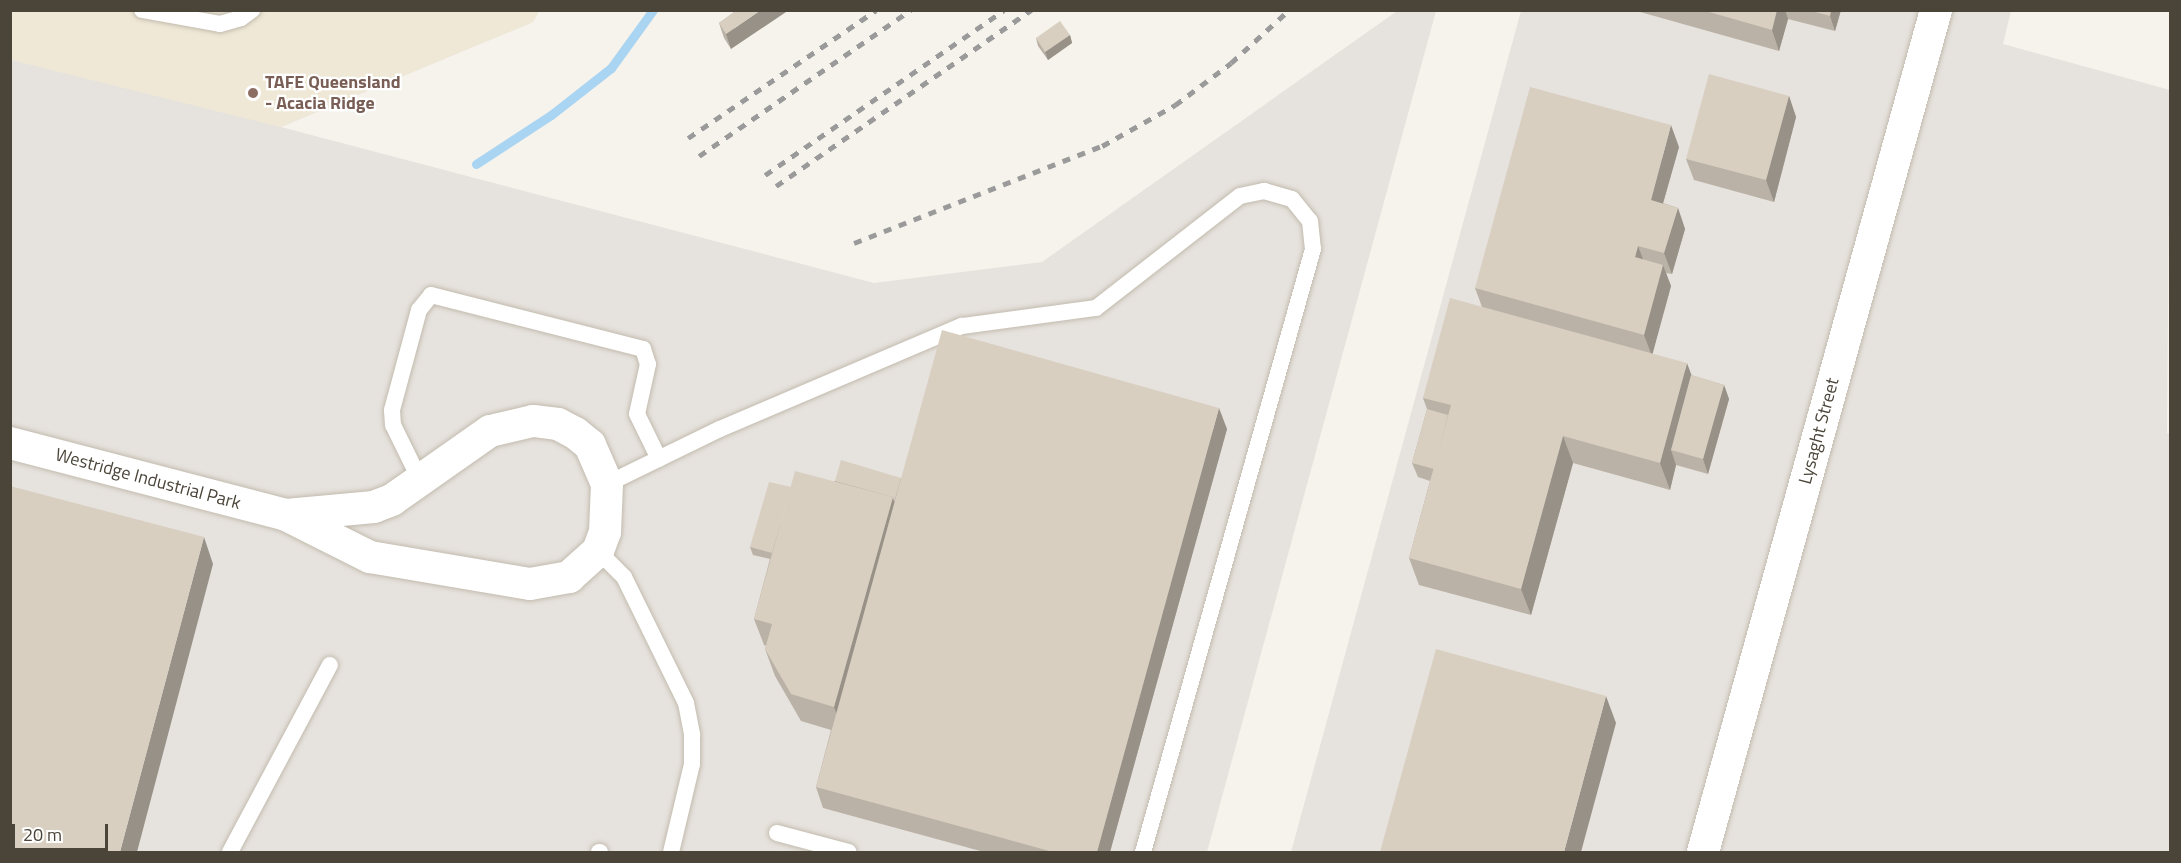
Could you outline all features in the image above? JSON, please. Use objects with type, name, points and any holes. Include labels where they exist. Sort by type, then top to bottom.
[{"type":"street","name":"Lysaght Street","points":[[1703,852],[1936,10]]},
{"type":"street","name":"Westridge Industrial Park","points":[[10,443],[286,515],[370,557],[530,584],[569,577],[598,551],[605,532],[607,483],[590,445],[575,433],[558,424],[533,421],[490,431],[420,480],[374,507],[286,515]]},
{"type":"lane","points":[[142,10],[220,24],[241,18],[252,10]]},
{"type":"lane","points":[[607,483],[962,326],[1096,308],[1251,192],[1278,193],[1297,203],[1310,221],[1312,249],[1143,852]]},
{"type":"lane","points":[[420,480],[393,425],[392,410],[419,310],[431,295],[643,349],[648,364],[637,414],[659,459]]},
{"type":"lane","points":[[598,551],[624,577],[686,703],[692,735],[692,764],[671,852]]},
{"type":"lane","points":[[230,852],[330,665]]},
{"type":"lane","points":[[777,833],[849,852]]},
{"type":"shaded area","points":[[10,11],[539,11],[533,22],[281,127],[874,283],[1042,262],[1397,11],[1436,11],[1207,852],[11,852]]},
{"type":"shaded area","name":"TAFE Queensland - Acacia Ridge","points":[[11,11],[539,11],[533,22],[280,127],[11,60]]},
{"type":"shaded area","points":[[1521,11],[2011,11],[2003,44],[2170,90],[2167,433],[2170,434],[2170,852],[1291,852]]},
{"type":"building","points":[[737,10],[761,10],[726,34],[719,23]]},
{"type":"building","points":[[1702,10],[1777,10],[1772,30]]},
{"type":"building","points":[[1808,10],[1831,10],[1830,16]]},
{"type":"building","points":[[1060,21],[1070,35],[1045,52],[1036,38]]},
{"type":"building","points":[[1709,74],[1789,96],[1766,180],[1686,159]]},
{"type":"building","points":[[1530,87],[1671,125],[1651,200],[1678,208],[1664,253],[1638,246],[1635,257],[1663,265],[1644,335],[1475,288]]},
{"type":"building","points":[[1450,298],[1687,363],[1660,463],[1563,436],[1521,589],[1409,558],[1451,405],[1423,398]]},
{"type":"building","points":[[942,330],[1219,408],[1097,852],[1053,852],[816,787]]},
{"type":"building","points":[[1691,375],[1724,385],[1703,459],[1671,450]]},
{"type":"building","points":[[1427,409],[1448,415],[1434,469],[1412,463]]},
{"type":"building","points":[[841,460],[901,478],[894,502],[893,497],[835,481]]},
{"type":"building","points":[[795,471],[893,497],[834,707],[791,694],[765,649],[772,624],[754,619]]},
{"type":"building","points":[[769,482],[791,487],[772,553],[750,547]]},
{"type":"building","points":[[10,486],[204,537],[120,852],[10,852]]},
{"type":"building","points":[[1436,649],[1606,696],[1564,852],[1380,852]]},
{"type":"waterway","points":[[476,164],[551,115],[611,68],[653,10]]},
{"type":"railway","points":[[688,138],[876,10]]},
{"type":"railway","points":[[699,156],[911,10]]},
{"type":"railway","points":[[765,175],[1004,10]]},
{"type":"railway","points":[[776,186],[1031,10]]},
{"type":"railway","points":[[854,243],[1102,146],[1175,105],[1231,63],[1289,10]]},
{"type":"place","name":"TAFE Queensland - Acacia Ridge","points":[[253,93]]}]
